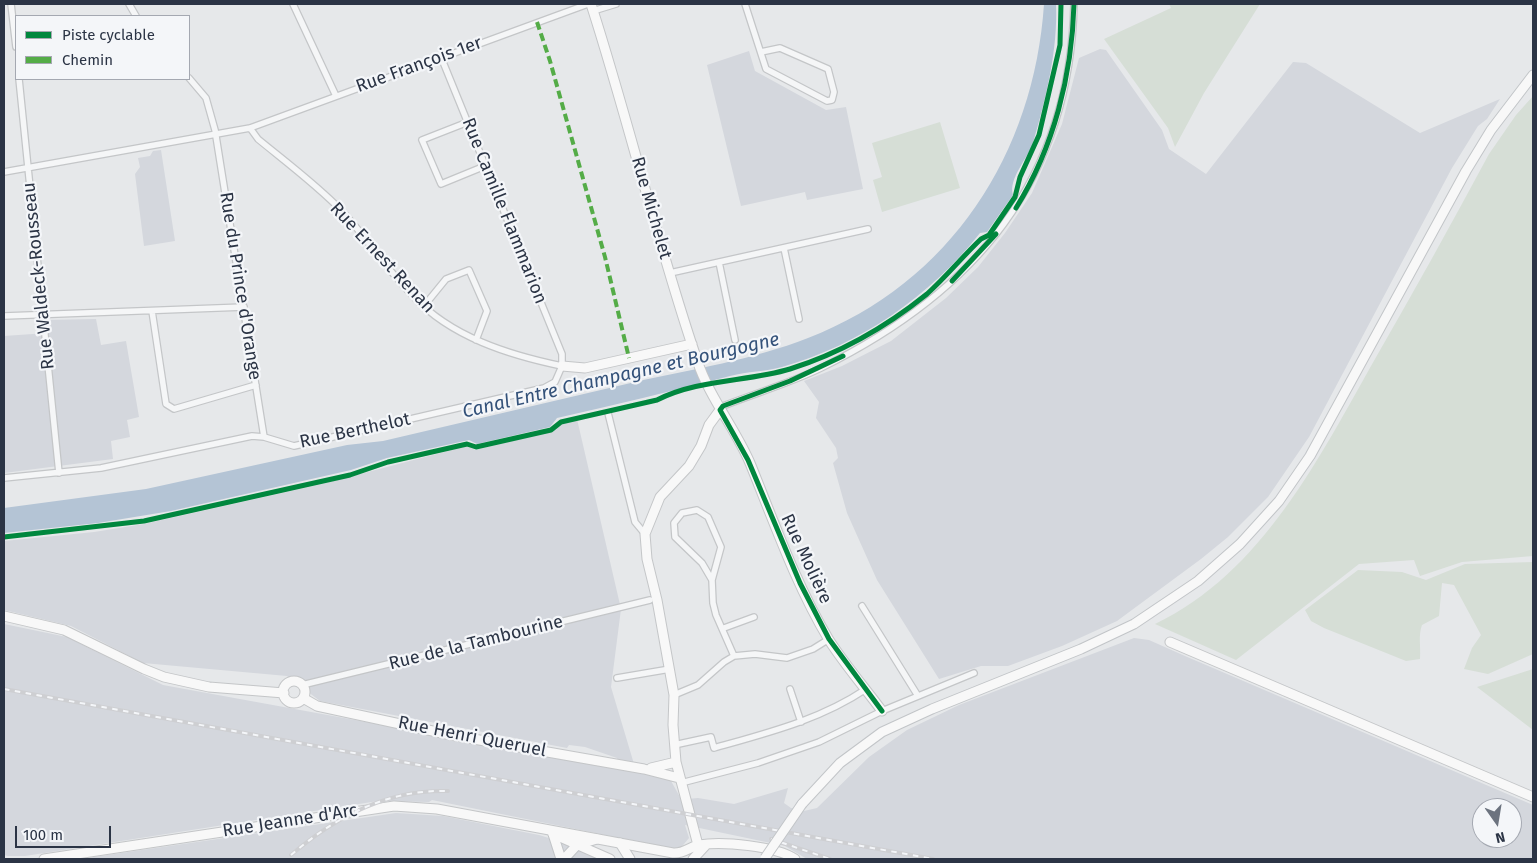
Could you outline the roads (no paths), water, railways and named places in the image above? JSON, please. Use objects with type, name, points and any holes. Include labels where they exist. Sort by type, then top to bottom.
[{"type":"main road","name":"Rue Michelet","points":[[591,6],[615,79],[697,362],[720,410]]},
{"type":"main road","points":[[765,858],[802,804],[840,763],[882,732],[932,709],[1081,649],[1134,624],[1198,581],[1240,544],[1279,501],[1310,456],[1474,158],[1510,104],[1533,75]]},
{"type":"main road","points":[[562,366],[586,368],[692,344]]},
{"type":"main road","points":[[693,859],[702,845],[680,781],[676,762],[674,695],[657,600],[647,559],[645,534],[660,497],[689,466],[701,446],[709,425],[720,410]]},
{"type":"main road","name":"Rue Molière","points":[[720,410],[748,460],[800,583],[829,639],[882,711]]},
{"type":"main road","points":[[4,616],[64,630],[144,669],[164,676],[209,687],[284,692]]},
{"type":"main road","points":[[1170,642],[1533,797]]},
{"type":"main road","points":[[290,682],[297,682],[302,685],[305,692],[303,698],[298,702],[286,699],[285,686],[290,682]]},
{"type":"main road","name":"Rue Henri Queruel","points":[[303,698],[317,706],[451,735],[644,768],[680,781]]},
{"type":"main road","name":"Rue Henri Queruel","points":[[644,768],[676,762]]},
{"type":"main road","name":"Rue Jeanne d'Arc","points":[[44,859],[394,806],[437,809],[677,854],[702,845],[740,846],[774,850],[796,859]]},
{"type":"main road","name":"Rue Jeanne d'Arc","points":[[536,828],[610,859]]},
{"type":"main road","points":[[553,834],[563,859],[577,845],[597,839]]},
{"type":"main road","points":[[620,843],[630,859]]},
{"type":"street","points":[[10,4],[15,40]]},
{"type":"street","points":[[129,4],[135,15]]},
{"type":"street","points":[[293,4],[336,96]]},
{"type":"street","name":"Rue François 1er","points":[[216,134],[250,128],[441,57],[591,6],[616,4]]},
{"type":"street","points":[[745,4],[766,69],[827,101],[832,100],[834,96],[828,69],[780,48],[761,52]]},
{"type":"street","points":[[720,410],[723,406],[820,368],[892,329],[920,310],[943,290],[990,242],[1029,186],[1054,124],[1065,86],[1074,4]]},
{"type":"street","name":"Rue Camille Flammarion","points":[[441,57],[562,354],[562,366]]},
{"type":"street","name":"Rue du Prince d'Orange","points":[[190,79],[206,98],[216,134],[264,437]]},
{"type":"street","name":"Rue Waldeck-Rousseau","points":[[19,80],[59,473]]},
{"type":"street","points":[[468,122],[422,140],[441,184],[485,166]]},
{"type":"street","name":"Rue Ernest Renan","points":[[250,128],[258,140],[340,209],[413,297],[441,320],[476,340],[540,361],[562,366]]},
{"type":"street","points":[[4,172],[216,134]]},
{"type":"street","points":[[670,273],[868,229]]},
{"type":"street","points":[[784,248],[799,319]]},
{"type":"street","points":[[718,262],[735,340]]},
{"type":"street","points":[[424,306],[446,279],[469,270],[487,311],[476,340]]},
{"type":"street","points":[[4,316],[244,307]]},
{"type":"street","points":[[152,311],[166,404],[174,409],[256,385]]},
{"type":"street","name":"Rue Berthelot","points":[[4,478],[101,468],[252,436],[264,437],[294,446],[550,386],[555,382],[562,366]]},
{"type":"street","points":[[608,413],[635,522],[645,534]]},
{"type":"street","points":[[712,580],[702,563],[675,537],[674,523],[677,518],[687,511],[698,510],[708,517],[721,546],[712,580],[713,603],[734,656]]},
{"type":"street","name":"Rue de la Tambourine","points":[[302,685],[650,600]]},
{"type":"street","points":[[862,606],[918,696]]},
{"type":"street","points":[[724,628],[754,617]]},
{"type":"street","points":[[674,695],[698,685],[734,656],[755,654],[787,658],[802,654],[829,639]]},
{"type":"street","points":[[617,678],[670,669]]},
{"type":"street","points":[[680,781],[758,763],[819,742],[882,711],[974,673]]},
{"type":"street","points":[[790,689],[801,722]]},
{"type":"street","points":[[674,745],[710,737],[714,748],[801,722],[845,703],[866,689]]},
{"type":"water","points":[[1044,4],[1056,4],[1053,56],[1047,91],[1033,143],[1013,182],[1013,195],[987,232],[980,233],[939,277],[916,297],[866,332],[839,346],[811,358],[782,367],[737,374],[557,418],[550,427],[477,444],[469,440],[387,458],[351,470],[171,511],[98,523],[4,533],[4,508],[146,489],[347,445],[383,441],[744,358],[808,338],[859,314],[904,284],[943,247],[976,206],[1003,161],[1023,111],[1037,59]]},
{"type":"railway","points":[[4,689],[933,859]]},
{"type":"railway","points":[[291,855],[326,829],[364,808],[404,795],[448,791]]},
{"type":"railway","points":[[771,839],[830,859]]},
{"type":"water label","name":"Canal Entre Champagne et Bourgogne","points":[[621,376]]}]
